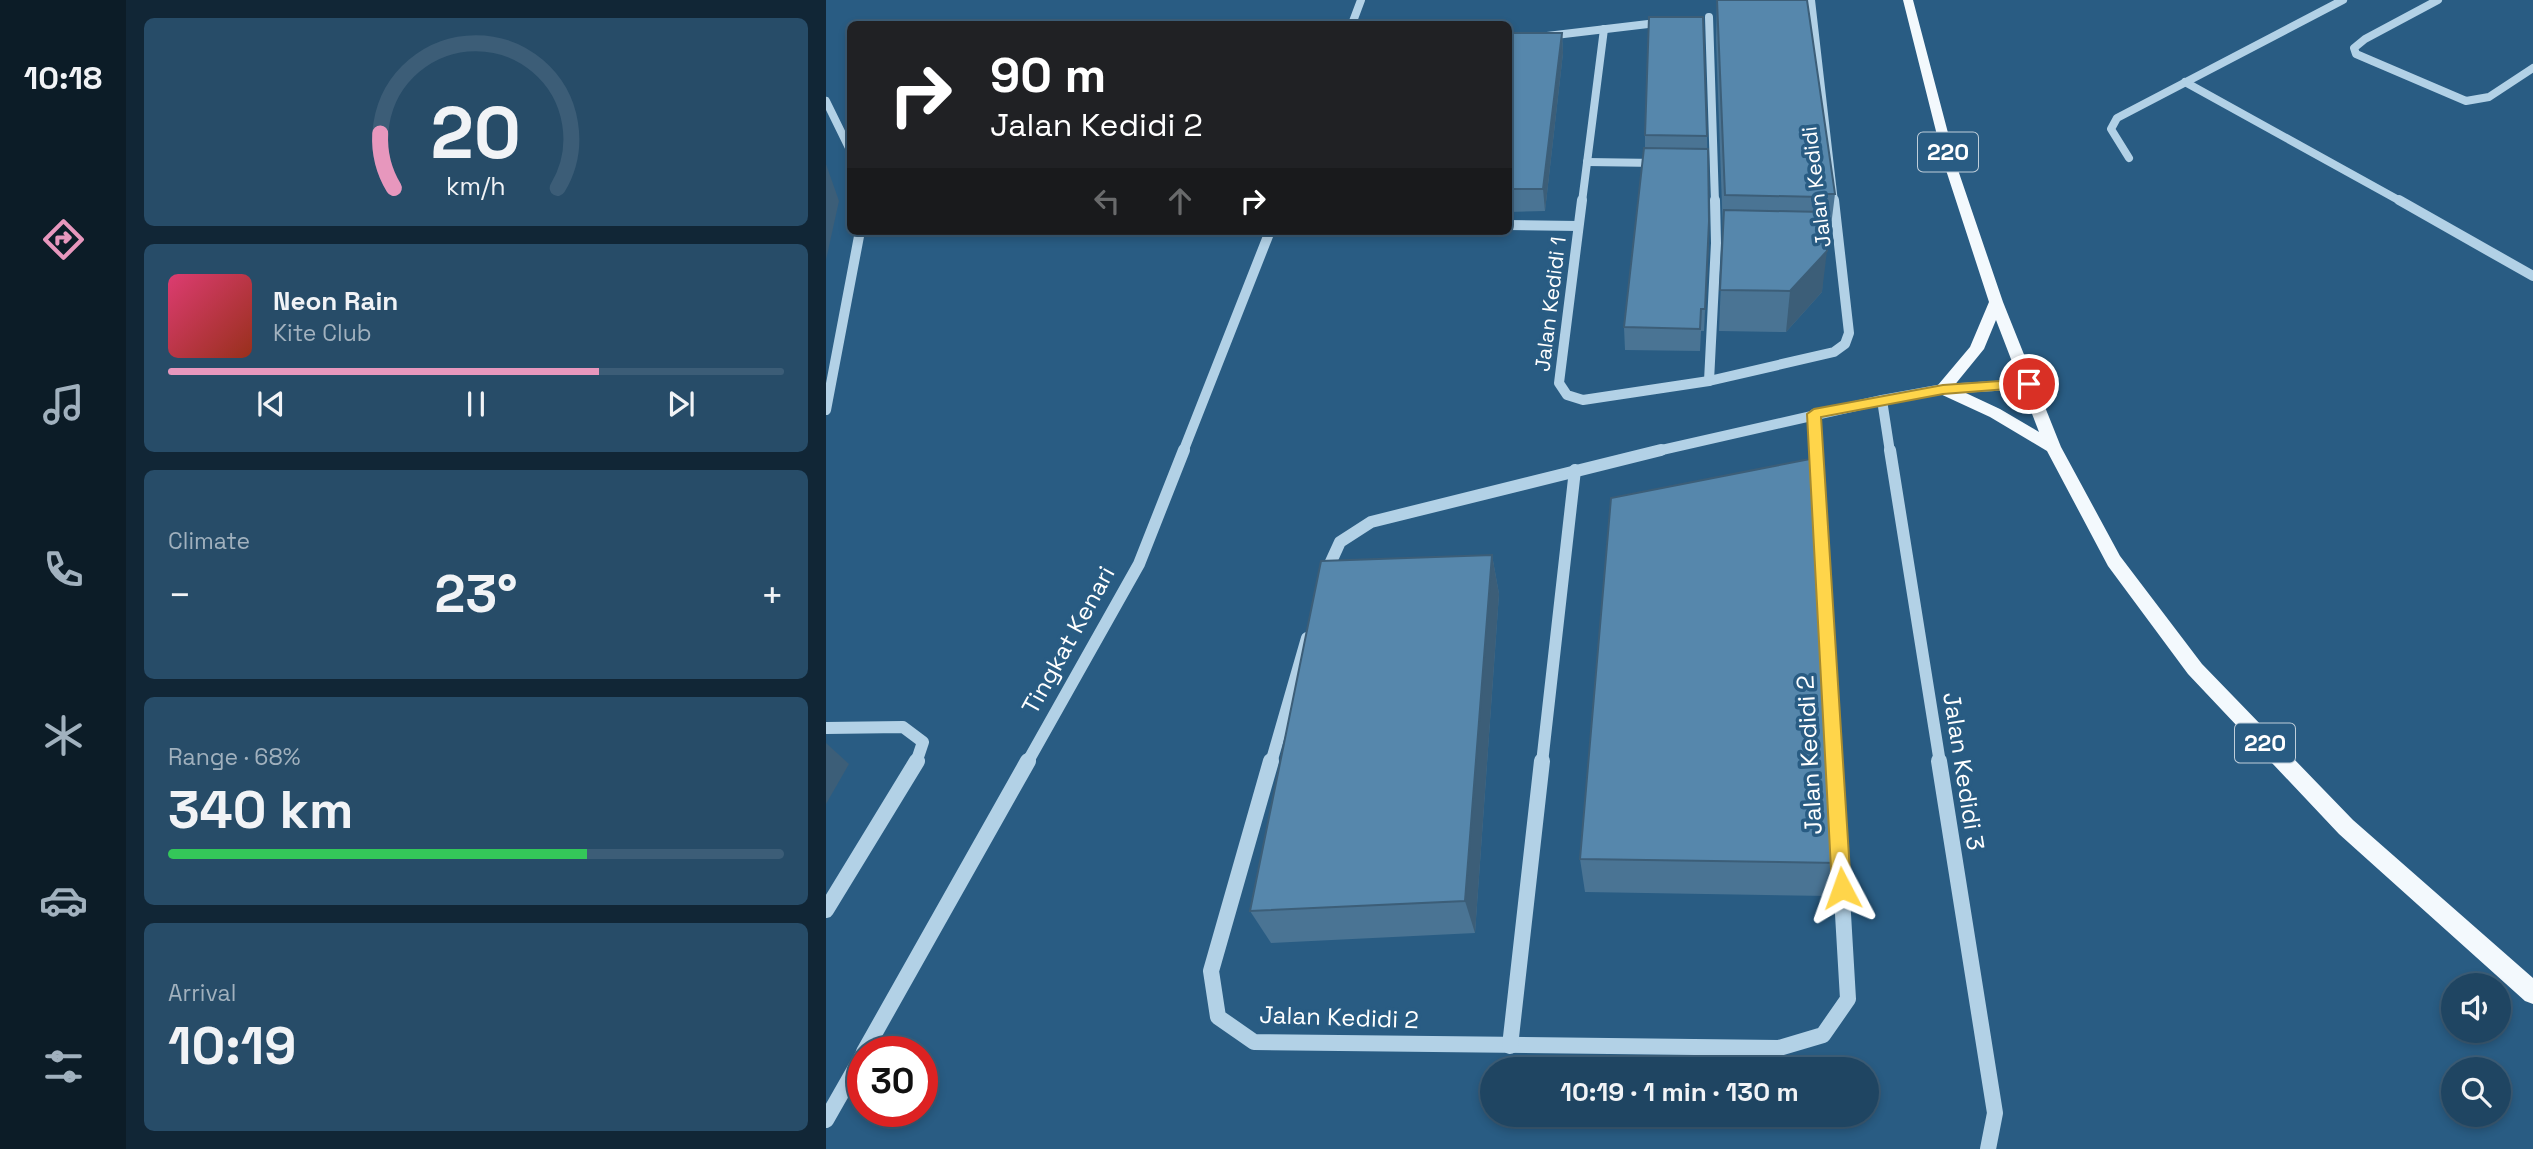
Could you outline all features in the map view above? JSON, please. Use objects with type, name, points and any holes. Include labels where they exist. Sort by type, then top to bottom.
[{"type":"main road","name":"220","points":[[1908,0],[1951,167],[1996,302],[2053,447],[2114,561],[2195,670],[2346,827],[2533,993]]},
{"type":"main road","points":[[1996,302],[1977,349],[1943,389],[1995,413],[2053,447]]},
{"type":"street","points":[[1353,21],[1361,0]]},
{"type":"street","name":"Jalan Kedidi","points":[[1811,0],[1849,333],[1845,344],[1834,352]]},
{"type":"street","points":[[2129,158],[2111,129],[2116,118],[2343,0]]},
{"type":"street","points":[[2438,0],[2365,39],[2354,48],[2356,54],[2376,65],[2466,101],[2489,97],[2533,68]]},
{"type":"street","points":[[1801,12],[1813,12]]},
{"type":"street","points":[[1696,18],[1721,16]]},
{"type":"street","points":[[1709,17],[1716,243],[1709,381]]},
{"type":"street","points":[[1536,37],[1670,21]]},
{"type":"street","name":"Jalan Kedidi 1","points":[[1604,29],[1559,383],[1567,394],[1583,400],[1709,381],[1834,352]]},
{"type":"street","points":[[2185,82],[2533,276]]},
{"type":"street","points":[[826,101],[847,144]]},
{"type":"street","points":[[1587,162],[1662,163]]},
{"type":"street","points":[[1700,164],[1713,164]]},
{"type":"street","points":[[1512,225],[1578,226]]},
{"type":"street","points":[[826,410],[859,235]]},
{"type":"street","name":"Tingkat Kenari","points":[[874,1036],[1139,564],[1268,235]]},
{"type":"street","points":[[1716,243],[1730,243]]},
{"type":"street","points":[[1827,245],[1841,245]]},
{"type":"street","points":[[1320,591],[1331,552],[1346,533],[1371,522],[1575,470],[1814,414],[1943,389],[2029,384]]},
{"type":"street","name":"Jalan Kedidi 3","points":[[1882,400],[1995,1113],[1988,1149]]},
{"type":"street","name":"Jalan Kedidi 2","points":[[1313,617],[1211,971],[1218,1017],[1254,1042],[1779,1048],[1823,1035],[1848,999],[1814,414]]},
{"type":"street","points":[[1510,1046],[1575,470]]},
{"type":"street","points":[[826,727],[903,727],[923,742],[916,763],[826,910]]},
{"type":"street","name":"Tingkat Kenari","points":[[826,1120],[847,1083]]},
{"type":"building","points":[[1717,0],[1807,0],[1835,194],[1821,194],[1821,197],[1725,195]]},
{"type":"building","points":[[1649,17],[1703,17],[1707,136],[1645,135]]},
{"type":"building","points":[[1512,33],[1562,33],[1543,189],[1512,189]]},
{"type":"building","points":[[1644,148],[1708,149],[1709,221],[1705,309],[1701,309],[1700,329],[1624,327]]},
{"type":"building","points":[[1724,210],[1823,212],[1827,251],[1790,291],[1720,290]]},
{"type":"building","points":[[1810,459],[1838,863],[1580,859],[1611,498]]},
{"type":"building","points":[[1492,555],[1465,901],[1250,911],[1321,561]]},
{"type":"route","points":[[1842,888],[1814,414],[1943,389],[2029,384]]}]
